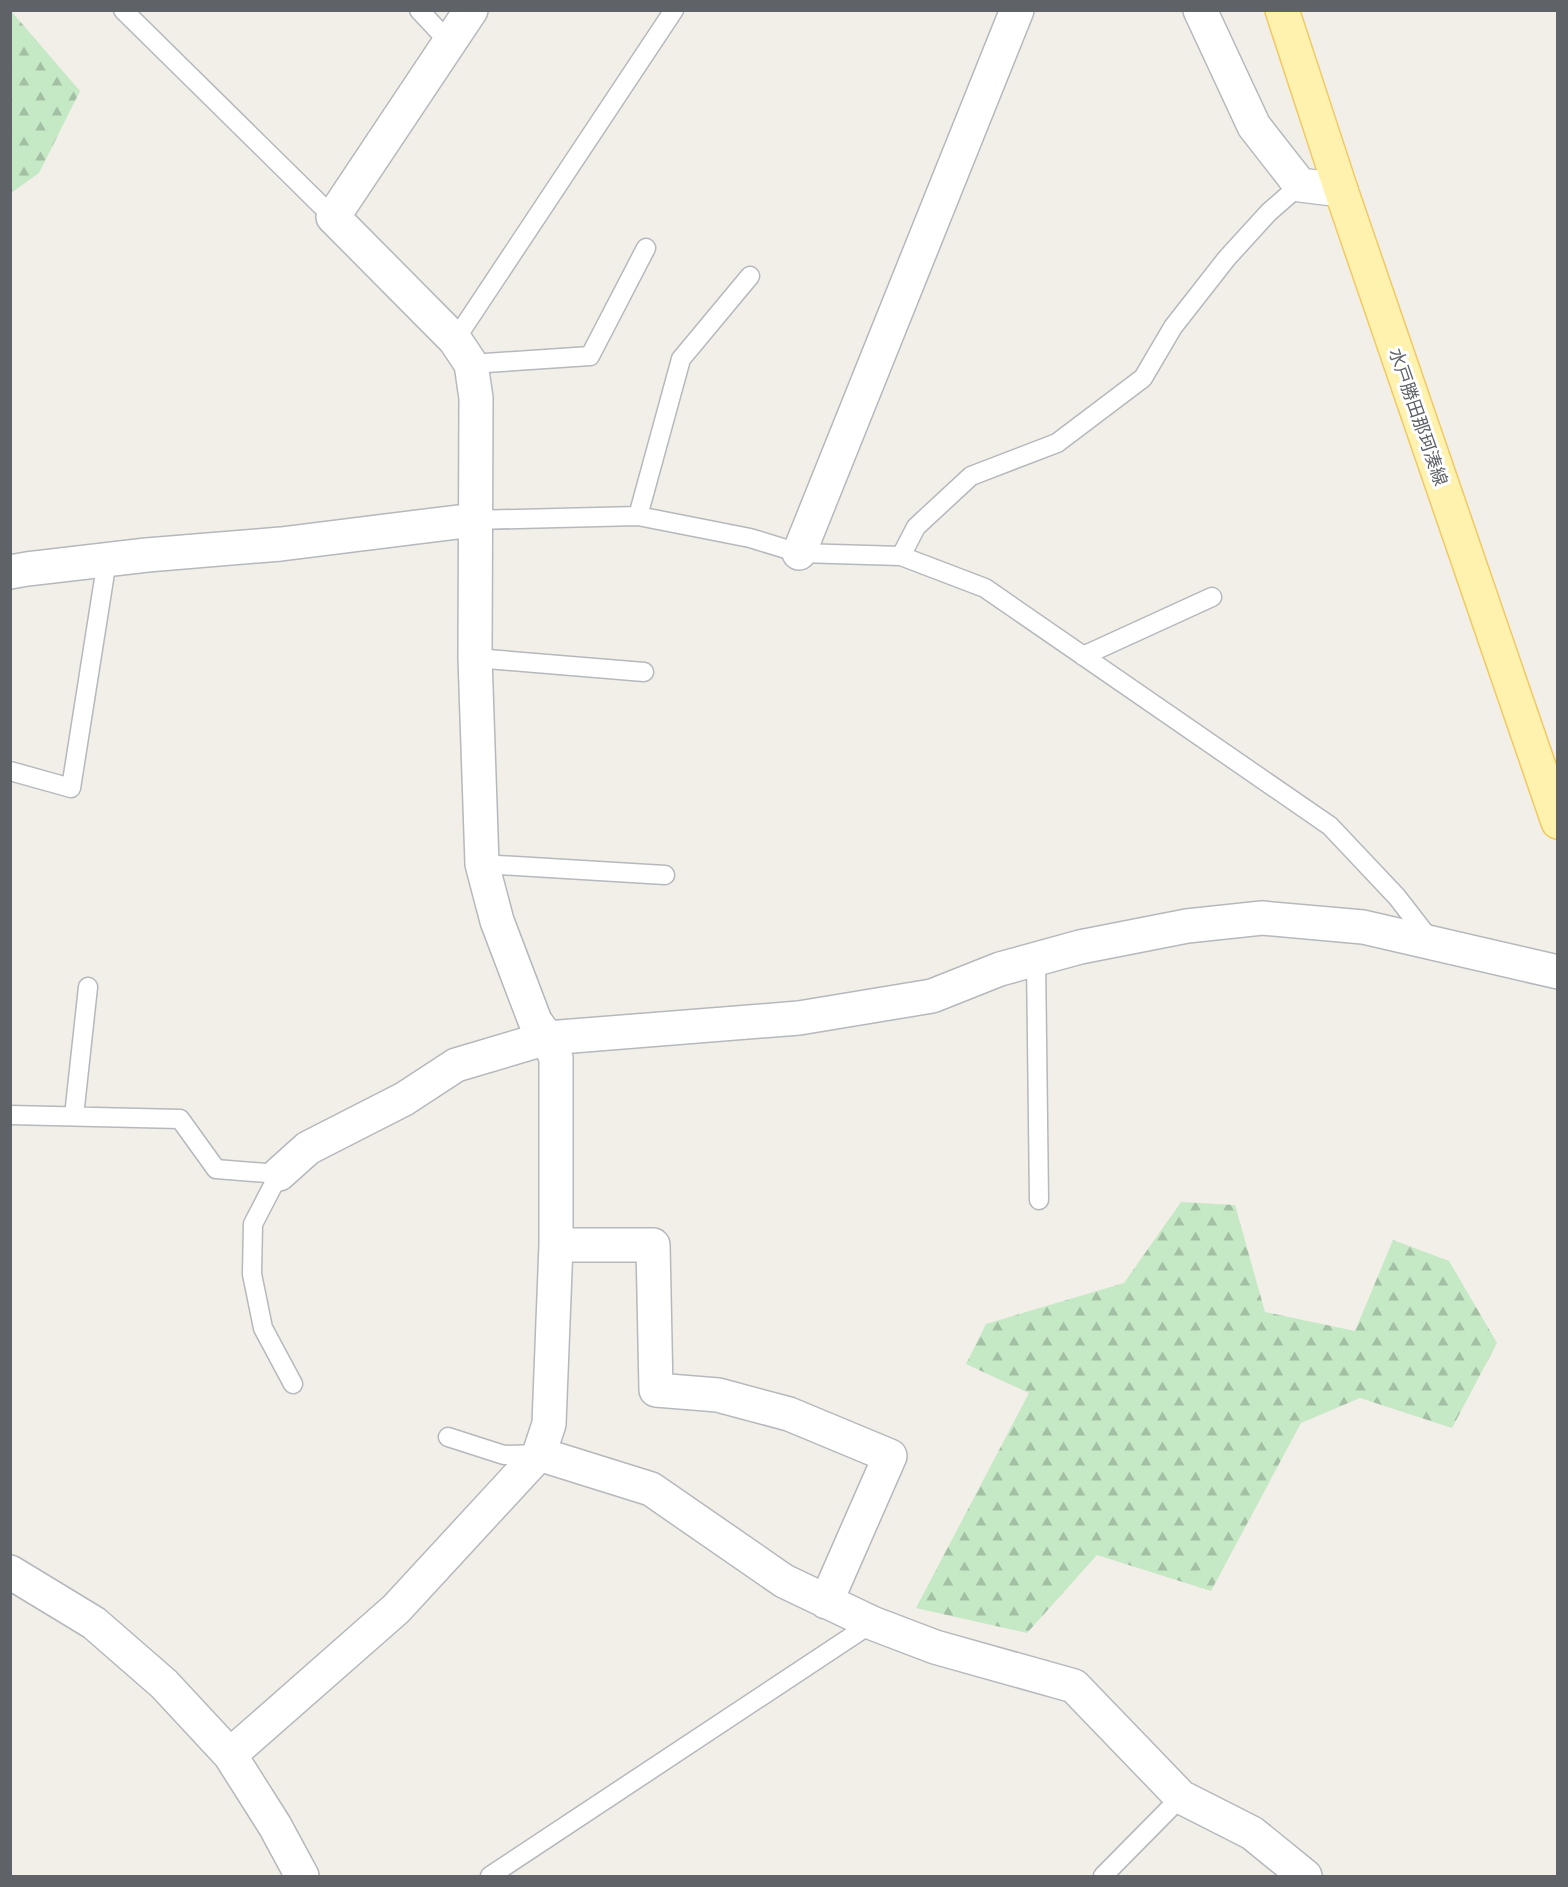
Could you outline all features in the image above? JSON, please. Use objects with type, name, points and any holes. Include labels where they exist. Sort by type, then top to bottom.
[{"type":"main road","name":"水戸勝田那珂湊線","points":[[1282,10],[1341,190],[1557,822]]},
{"type":"street","points":[[230,1755],[396,1609],[539,1454],[549,1424],[556,1245],[556,1058],[547,1038],[535,1021],[497,921],[482,864],[475,658],[476,399],[463,352],[333,217],[471,10]]},
{"type":"street","points":[[799,553],[1017,10]]},
{"type":"street","points":[[1200,10],[1254,126],[1300,185],[1341,190]]},
{"type":"street","points":[[10,572],[107,560],[281,544],[474,520]]},
{"type":"street","points":[[279,1174],[308,1148],[404,1099],[456,1065],[547,1038],[799,1018],[932,996],[1000,969],[1036,959],[1080,947],[1187,926],[1262,918],[1363,927],[1557,972]]},
{"type":"street","points":[[556,1245],[653,1245],[656,1390],[718,1395],[789,1414],[890,1456],[826,1602]]},
{"type":"street","points":[[539,1454],[651,1489],[784,1581],[872,1623],[935,1647],[1074,1686],[1181,1797],[1252,1833],[1305,1876]]},
{"type":"street","points":[[10,1572],[94,1623],[164,1684],[230,1755],[275,1826],[302,1876]]},
{"type":"lane","points":[[123,10],[333,217]]},
{"type":"lane","points":[[419,10],[449,42]]},
{"type":"lane","points":[[646,248],[590,356],[463,352],[674,10]]},
{"type":"lane","points":[[901,556],[916,527],[971,476],[1057,443],[1143,378],[1173,327],[1227,258],[1269,212],[1300,185]]},
{"type":"lane","points":[[638,516],[681,359],[750,276]]},
{"type":"lane","points":[[474,520],[638,516],[750,538],[799,553],[901,556],[985,588],[1329,826],[1397,897],[1432,943]]},
{"type":"lane","points":[[10,771],[71,788],[107,560]]},
{"type":"lane","points":[[1083,656],[1212,597]]},
{"type":"lane","points":[[475,658],[644,672]]},
{"type":"lane","points":[[482,864],[665,875]]},
{"type":"lane","points":[[1036,959],[1039,1200]]},
{"type":"lane","points":[[74,1116],[88,987]]},
{"type":"lane","points":[[10,1115],[180,1119],[216,1169],[279,1174],[254,1224],[252,1274],[263,1328],[293,1384]]},
{"type":"lane","points":[[448,1437],[504,1455],[539,1454]]},
{"type":"lane","points":[[490,1876],[872,1623]]},
{"type":"lane","points":[[1103,1876],[1181,1797]]},
{"type":"green space","points":[[11,11],[80,91],[39,173],[11,193]]},
{"type":"green space","points":[[1181,1202],[1235,1205],[1265,1312],[1355,1331],[1393,1240],[1449,1261],[1497,1343],[1452,1428],[1360,1398],[1301,1423],[1211,1591],[1097,1555],[1027,1633],[916,1608],[1029,1393],[966,1364],[986,1324],[1124,1283]]}]
